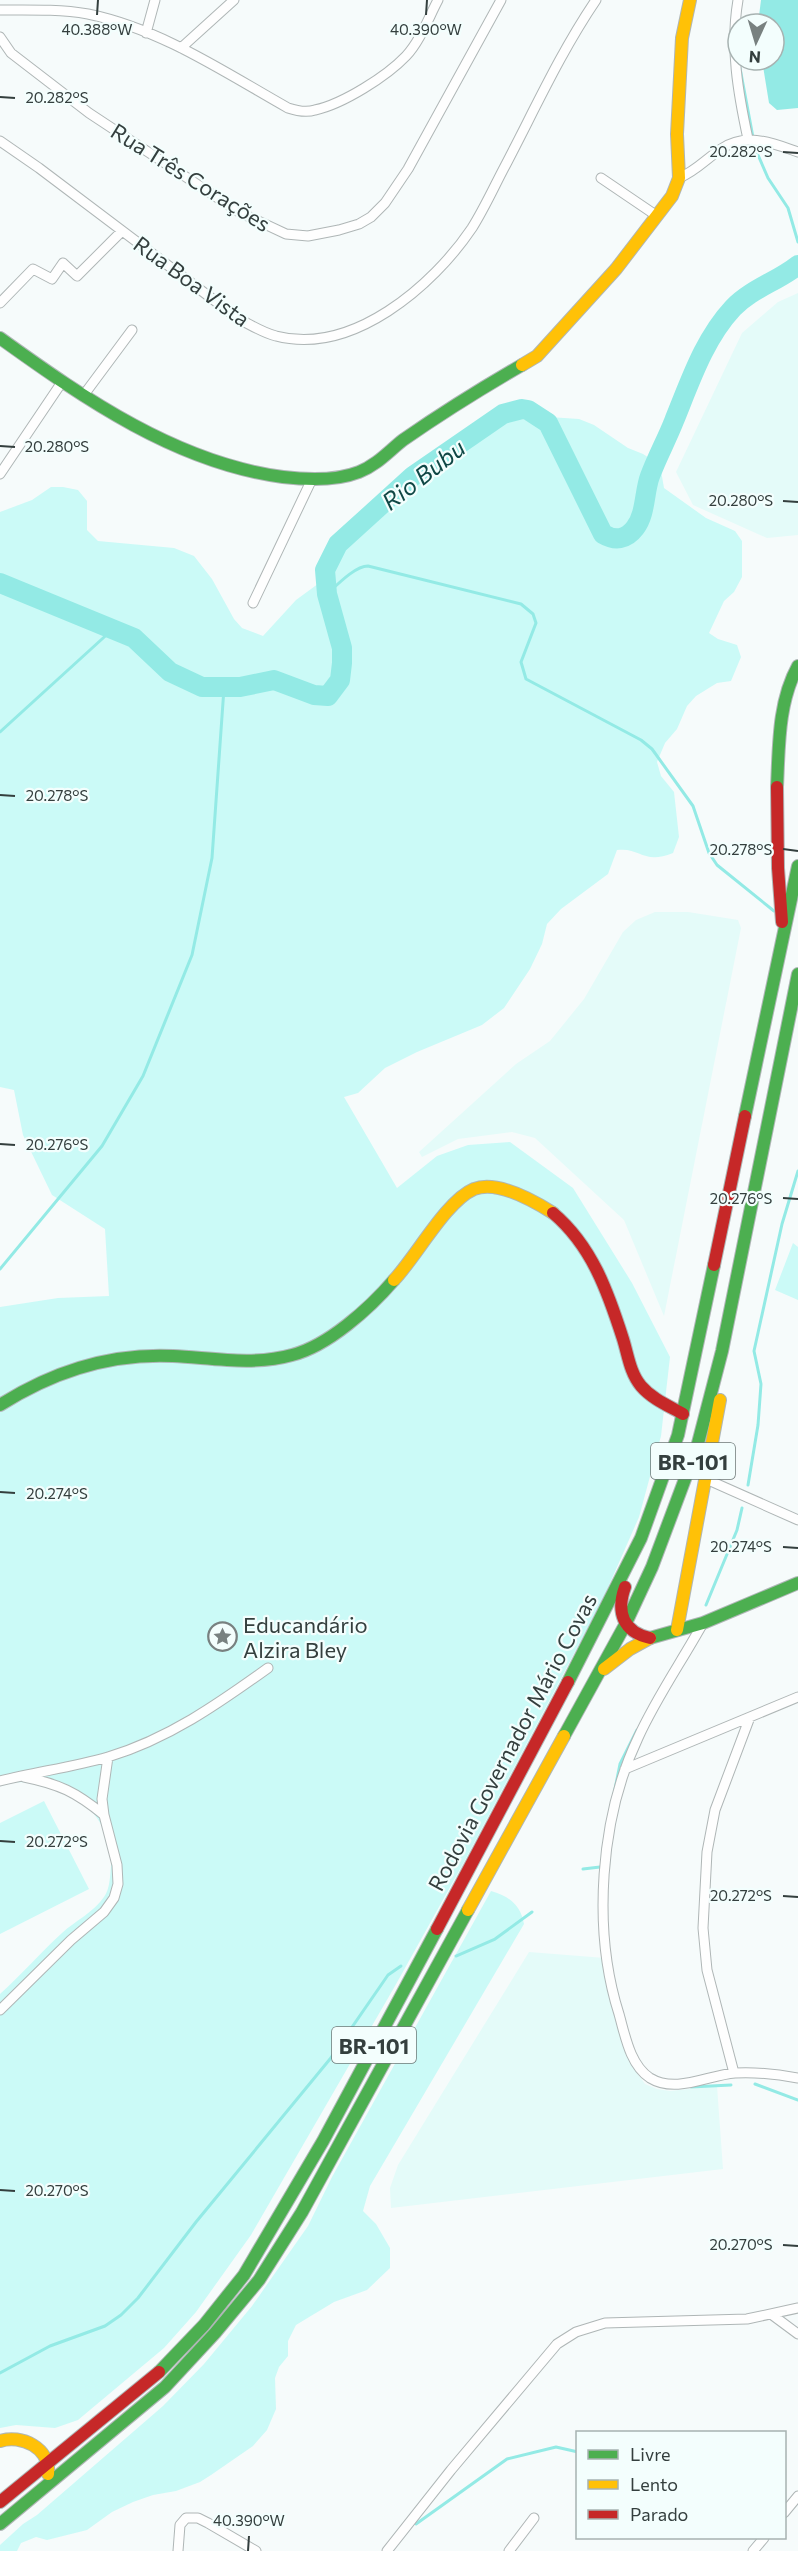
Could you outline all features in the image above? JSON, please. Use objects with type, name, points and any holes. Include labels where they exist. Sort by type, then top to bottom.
[{"type":"main road","points":[[0,338],[83,396],[158,437],[223,465],[254,473],[312,479],[347,476],[372,466],[401,442],[467,397],[537,356],[616,269],[672,196],[679,178],[677,134],[682,38],[690,0]]},
{"type":"main road","points":[[784,938],[777,861],[777,793],[786,691],[790,676],[798,666]]},
{"type":"main road","name":"Rodovia Governador Mário Covas","points":[[0,2502],[153,2378],[204,2325],[244,2275],[323,2141],[519,1777],[626,1570],[670,1460],[683,1413],[798,866]]},
{"type":"main road","name":"Rodovia Governador Mário Covas","points":[[0,2524],[165,2387],[215,2333],[259,2280],[302,2212],[625,1625],[652,1567],[697,1447],[722,1351],[798,974]]},
{"type":"main road","points":[[0,1405],[61,1374],[114,1359],[154,1356],[267,1360],[300,1354],[325,1339],[376,1299],[401,1273],[461,1197],[477,1188],[506,1190],[537,1202],[568,1226],[597,1266],[613,1306],[636,1379],[655,1397],[683,1413]]},
{"type":"main road","points":[[677,1630],[723,1384],[722,1351]]},
{"type":"main road","points":[[650,1638],[634,1634],[625,1625],[620,1608],[620,1597],[675,1476],[676,1469],[670,1460]]},
{"type":"main road","points":[[599,1673],[630,1649],[650,1638],[704,1623],[798,1583]]},
{"type":"main road","points":[[0,2441],[11,2437],[30,2441],[48,2464],[49,2473],[27,2501]]},
{"type":"street","points":[[146,33],[155,0]]},
{"type":"street","points":[[181,48],[234,0]]},
{"type":"street","points":[[0,9],[51,10],[86,14],[119,22],[181,48],[288,108],[298,111],[316,110],[355,93],[401,60],[415,45],[438,0]]},
{"type":"street","name":"Rua Três Corações","points":[[0,37],[11,53],[89,113],[239,212],[286,234],[308,236],[359,224],[371,217],[385,203],[408,168],[501,0]]},
{"type":"street","name":"Rua Boa Vista","points":[[0,141],[239,319],[260,330],[292,339],[334,336],[360,327],[384,314],[416,289],[447,260],[472,227],[555,67],[596,0]]},
{"type":"street","points":[[738,0],[735,19],[737,87],[748,139]]},
{"type":"street","points":[[679,178],[701,166],[720,149],[748,139],[764,141],[798,152]]},
{"type":"street","points":[[602,178],[657,216]]},
{"type":"street","points":[[0,303],[33,269],[52,279],[63,263],[77,276],[122,231]]},
{"type":"street","points":[[83,396],[132,330]]},
{"type":"street","points":[[0,474],[62,382]]},
{"type":"street","points":[[253,603],[312,479]]},
{"type":"street","points":[[706,1479],[798,1520]]},
{"type":"street","points":[[704,1623],[638,1738],[625,1769],[611,1817],[604,1868],[604,1890],[606,1945],[612,1987],[630,2049],[643,2071],[651,2078],[662,2083],[688,2083],[734,2073],[775,2074],[798,2078]]},
{"type":"street","points":[[0,1781],[108,1757],[171,1731],[205,1713],[268,1668]]},
{"type":"street","points":[[625,1769],[798,1697]]},
{"type":"street","points":[[734,2073],[707,1970],[703,1928],[707,1852],[713,1820],[722,1788],[750,1717]]},
{"type":"street","points":[[0,2010],[71,1940],[104,1912],[114,1898],[118,1884],[117,1865],[104,1815],[103,1790],[108,1757]]},
{"type":"street","points":[[21,1776],[64,1787],[79,1795],[104,1815]]},
{"type":"street","points":[[387,2551],[451,2470],[557,2344],[576,2332],[605,2323],[747,2319],[798,2308]]},
{"type":"street","points":[[771,2314],[798,2334]]},
{"type":"street","points":[[786,2511],[798,2496]]},
{"type":"street","points":[[178,2551],[180,2525],[186,2518],[198,2518],[256,2551]]},
{"type":"street","points":[[509,2551],[534,2518]]},
{"type":"street","points":[[753,2551],[763,2539]]},
{"type":"shaded area","points":[[798,293],[798,535],[767,538],[693,505],[676,472],[742,333],[778,302]]},
{"type":"shaded area","points":[[506,414],[579,419],[594,425],[628,448],[660,465],[664,488],[706,518],[735,531],[742,541],[742,577],[734,592],[724,601],[709,633],[718,639],[737,645],[741,657],[731,681],[717,683],[696,696],[687,706],[677,729],[665,743],[657,762],[661,776],[674,792],[679,837],[673,853],[648,857],[632,851],[617,850],[608,874],[561,909],[547,924],[542,944],[530,969],[504,1008],[482,1025],[385,1068],[358,1093],[344,1097],[397,1188],[437,1156],[468,1145],[510,1142],[573,1188],[632,1283],[670,1357],[661,1436],[639,1517],[603,1599],[464,1862],[251,2235],[196,2312],[164,2348],[78,2420],[55,2428],[16,2425],[0,2428],[0,1994],[62,1933],[100,1902],[107,1890],[111,1866],[109,1845],[102,1826],[91,1811],[76,1798],[59,1789],[40,1784],[20,1782],[0,1784],[0,1307],[58,1298],[109,1296],[105,1229],[52,1195],[23,1135],[14,1090],[0,1087],[0,512],[32,500],[51,487],[78,490],[87,501],[87,530],[98,541],[174,548],[194,556],[212,579],[234,619],[242,628],[263,636],[296,600],[326,578],[336,552],[336,539],[340,534],[354,526],[364,514],[432,455],[474,428]]},
{"type":"shaded area","points":[[655,912],[688,912],[738,920],[741,928],[664,1316],[624,1220],[535,1138],[512,1132],[458,1139],[422,1157],[419,1152],[516,1064],[550,1041],[584,999],[623,932],[636,920]]},
{"type":"shaded area","points":[[793,1243],[798,1247],[798,1300],[775,1290]]},
{"type":"shaded area","points":[[44,1801],[89,1889],[0,1934],[0,1823]]},
{"type":"shaded area","points":[[491,1891],[513,1902],[524,1924],[370,2186],[363,2211],[376,2224],[390,2248],[390,2268],[367,2290],[334,2302],[296,2325],[288,2341],[288,2356],[279,2367],[275,2378],[276,2409],[267,2430],[253,2446],[200,2482],[133,2502],[112,2512],[87,2530],[47,2540],[36,2537],[21,2543],[17,2551],[0,2551],[0,2545],[23,2524],[37,2515],[163,2406],[204,2364],[252,2306],[308,2226],[332,2177]]},
{"type":"shaded area","points":[[529,1952],[605,1958],[612,2005],[624,2046],[645,2084],[670,2091],[717,2086],[723,2169],[391,2208],[390,2188],[398,2165]]},
{"type":"water","points":[[761,0],[798,0],[798,108],[777,110],[769,103],[764,72],[786,72],[786,12],[760,12]]},
{"type":"waterway","points":[[741,72],[755,148],[768,178],[788,208],[798,242]]},
{"type":"waterway","name":"Rio Bubu","points":[[0,583],[134,638],[170,672],[202,687],[240,687],[274,680],[314,695],[328,696],[340,680],[342,663],[342,648],[327,594],[325,570],[338,544],[413,476],[503,414],[522,409],[528,410],[548,423],[603,534],[612,538],[628,535],[639,522],[653,469],[699,362],[714,333],[740,301],[798,265]]},
{"type":"waterway","points":[[327,594],[352,572],[368,566],[521,604],[533,614],[536,623],[521,662],[526,679],[641,740],[652,749],[693,806],[709,853],[717,865],[774,911]]},
{"type":"waterway","points":[[0,732],[113,629]]},
{"type":"waterway","points":[[0,1269],[102,1146],[143,1076],[192,955],[212,858],[224,688]]},
{"type":"waterway","points":[[748,1485],[758,1425],[761,1384],[754,1351],[782,1224],[798,1171]]},
{"type":"waterway","points":[[706,1605],[737,1530],[742,1508]]},
{"type":"waterway","points":[[614,1794],[620,1764],[637,1730]]},
{"type":"waterway","points":[[583,1869],[600,1867]]},
{"type":"waterway","points":[[456,1956],[495,1939],[532,1912]]},
{"type":"waterway","points":[[0,2373],[50,2346],[105,2326],[121,2315],[138,2298],[196,2222],[330,2059],[388,1975],[401,1966]]},
{"type":"waterway","points":[[755,2084],[798,2100]]},
{"type":"waterway","points":[[691,2087],[731,2085]]},
{"type":"waterway","points":[[416,2524],[507,2459],[556,2447],[576,2452]]},
{"type":"traffic: fast","points":[[0,338],[99,405],[169,443],[244,470],[302,479],[341,477],[365,469],[432,420],[522,365]]},
{"type":"traffic: fast","points":[[777,787],[783,709],[791,680],[798,666]]},
{"type":"traffic: fast","points":[[745,1116],[798,866]]},
{"type":"traffic: fast","points":[[564,1736],[625,1625],[652,1567],[697,1447],[722,1351],[798,974]]},
{"type":"traffic: fast","points":[[568,1682],[641,1538],[678,1435],[714,1265]]},
{"type":"traffic: fast","points":[[0,1405],[61,1374],[105,1361],[150,1356],[247,1361],[292,1355],[320,1343],[348,1325],[394,1280]]},
{"type":"traffic: fast","points":[[650,1638],[703,1623],[798,1583]]},
{"type":"traffic: fast","points":[[0,2524],[165,2387],[215,2333],[259,2280],[302,2212],[468,1910]]},
{"type":"traffic: fast","points":[[159,2372],[204,2325],[244,2275],[323,2141],[437,1929]]},
{"type":"traffic: slow","points":[[522,365],[537,356],[616,269],[672,196],[679,178],[677,134],[682,38],[690,0]]},
{"type":"traffic: slow","points":[[394,1280],[442,1217],[463,1195],[474,1189],[483,1187],[504,1189],[553,1213]]},
{"type":"traffic: slow","points":[[677,1630],[720,1400]]},
{"type":"traffic: slow","points":[[604,1669],[630,1649],[650,1638]]},
{"type":"traffic: slow","points":[[468,1910],[564,1736]]},
{"type":"traffic: slow","points":[[0,2441],[17,2440],[33,2445],[45,2457],[48,2474]]},
{"type":"traffic: jam","points":[[777,787],[778,868],[782,922]]},
{"type":"traffic: jam","points":[[714,1265],[745,1116]]},
{"type":"traffic: jam","points":[[553,1213],[578,1240],[597,1271],[605,1287],[637,1381],[650,1395],[683,1414]]},
{"type":"traffic: jam","points":[[625,1587],[621,1605],[624,1620],[633,1631],[650,1638]]},
{"type":"traffic: jam","points":[[437,1929],[568,1682]]},
{"type":"traffic: jam","points":[[0,2502],[159,2372]]},
{"type":"place","name":"Educandário Alzira Bley","points":[[222,1637]]}]
